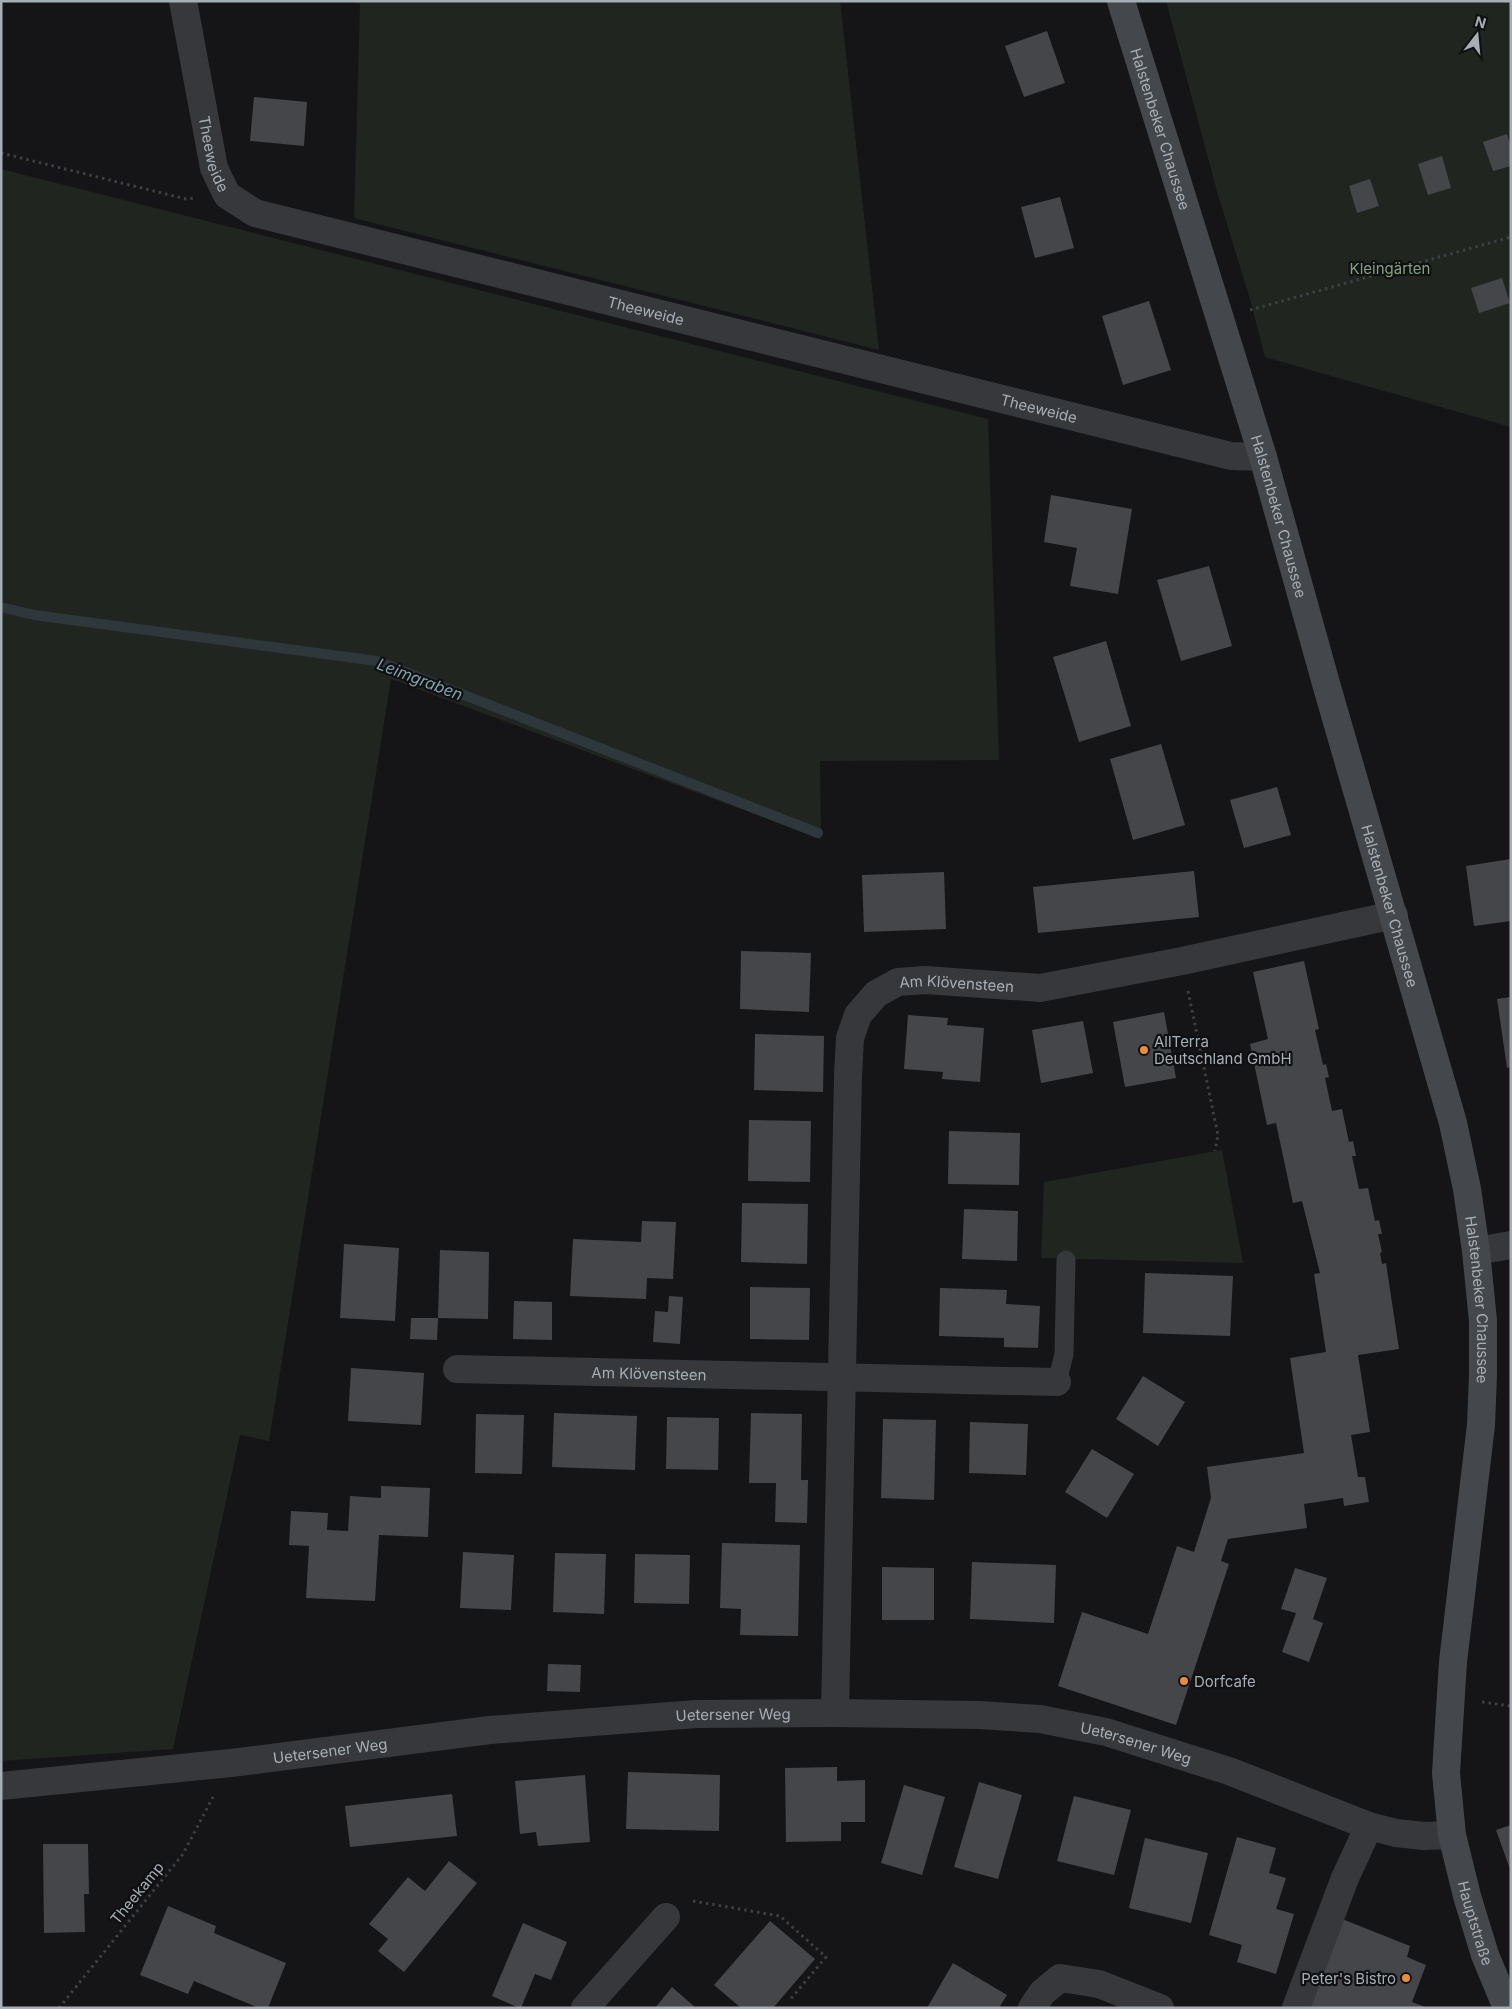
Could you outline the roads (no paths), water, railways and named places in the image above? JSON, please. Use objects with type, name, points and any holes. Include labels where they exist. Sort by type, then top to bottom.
[{"type":"main road","name":"Halstenbeker Chaussee","points":[[1120,1],[1263,457],[1454,1123],[1467,1189],[1483,1321],[1481,1425],[1450,1696],[1446,1773],[1452,1835]]},
{"type":"main road","name":"Hauptstraße","points":[[1452,1835],[1467,1896],[1485,1955],[1507,2008]]},
{"type":"street","name":"Theeweide","points":[[183,1],[214,168],[227,196],[255,213],[1231,456],[1263,457]]},
{"type":"street","name":"Am Klövensteen","points":[[835,1713],[850,1038],[858,1015],[876,994],[898,982],[926,980],[1040,988],[1182,961],[1394,915]]},
{"type":"street","points":[[1476,1251],[1511,1245]]},
{"type":"street","name":"Am Klövensteen","points":[[458,1369],[1057,1382]]},
{"type":"street","name":"Uetersener Weg","points":[[1,1786],[231,1763],[490,1730],[696,1714],[979,1715],[1040,1719],[1096,1730],[1230,1771],[1369,1826],[1405,1834],[1424,1836],[1452,1835]]},
{"type":"street","points":[[1296,2008],[1345,1878],[1369,1826]]},
{"type":"street","points":[[585,2008],[666,1917]]},
{"type":"street","points":[[1032,2008],[1042,1993],[1060,1978],[1099,1984],[1160,2008]]},
{"type":"lane","points":[[1057,1382],[1064,1354],[1066,1260]]},
{"type":"waterway","name":"Leimgraben","points":[[1,607],[34,615],[377,661],[818,833]]},
{"type":"place","name":"AllTerra Deutschland GmbH","points":[[1144,1050]]},
{"type":"place","name":"Dorfcafe","points":[[1184,1681]]},
{"type":"place","name":"Peter's Bistro","points":[[1406,1978]]},
{"type":"park label","name":"Kleingärten","points":[[1390,268]]}]
